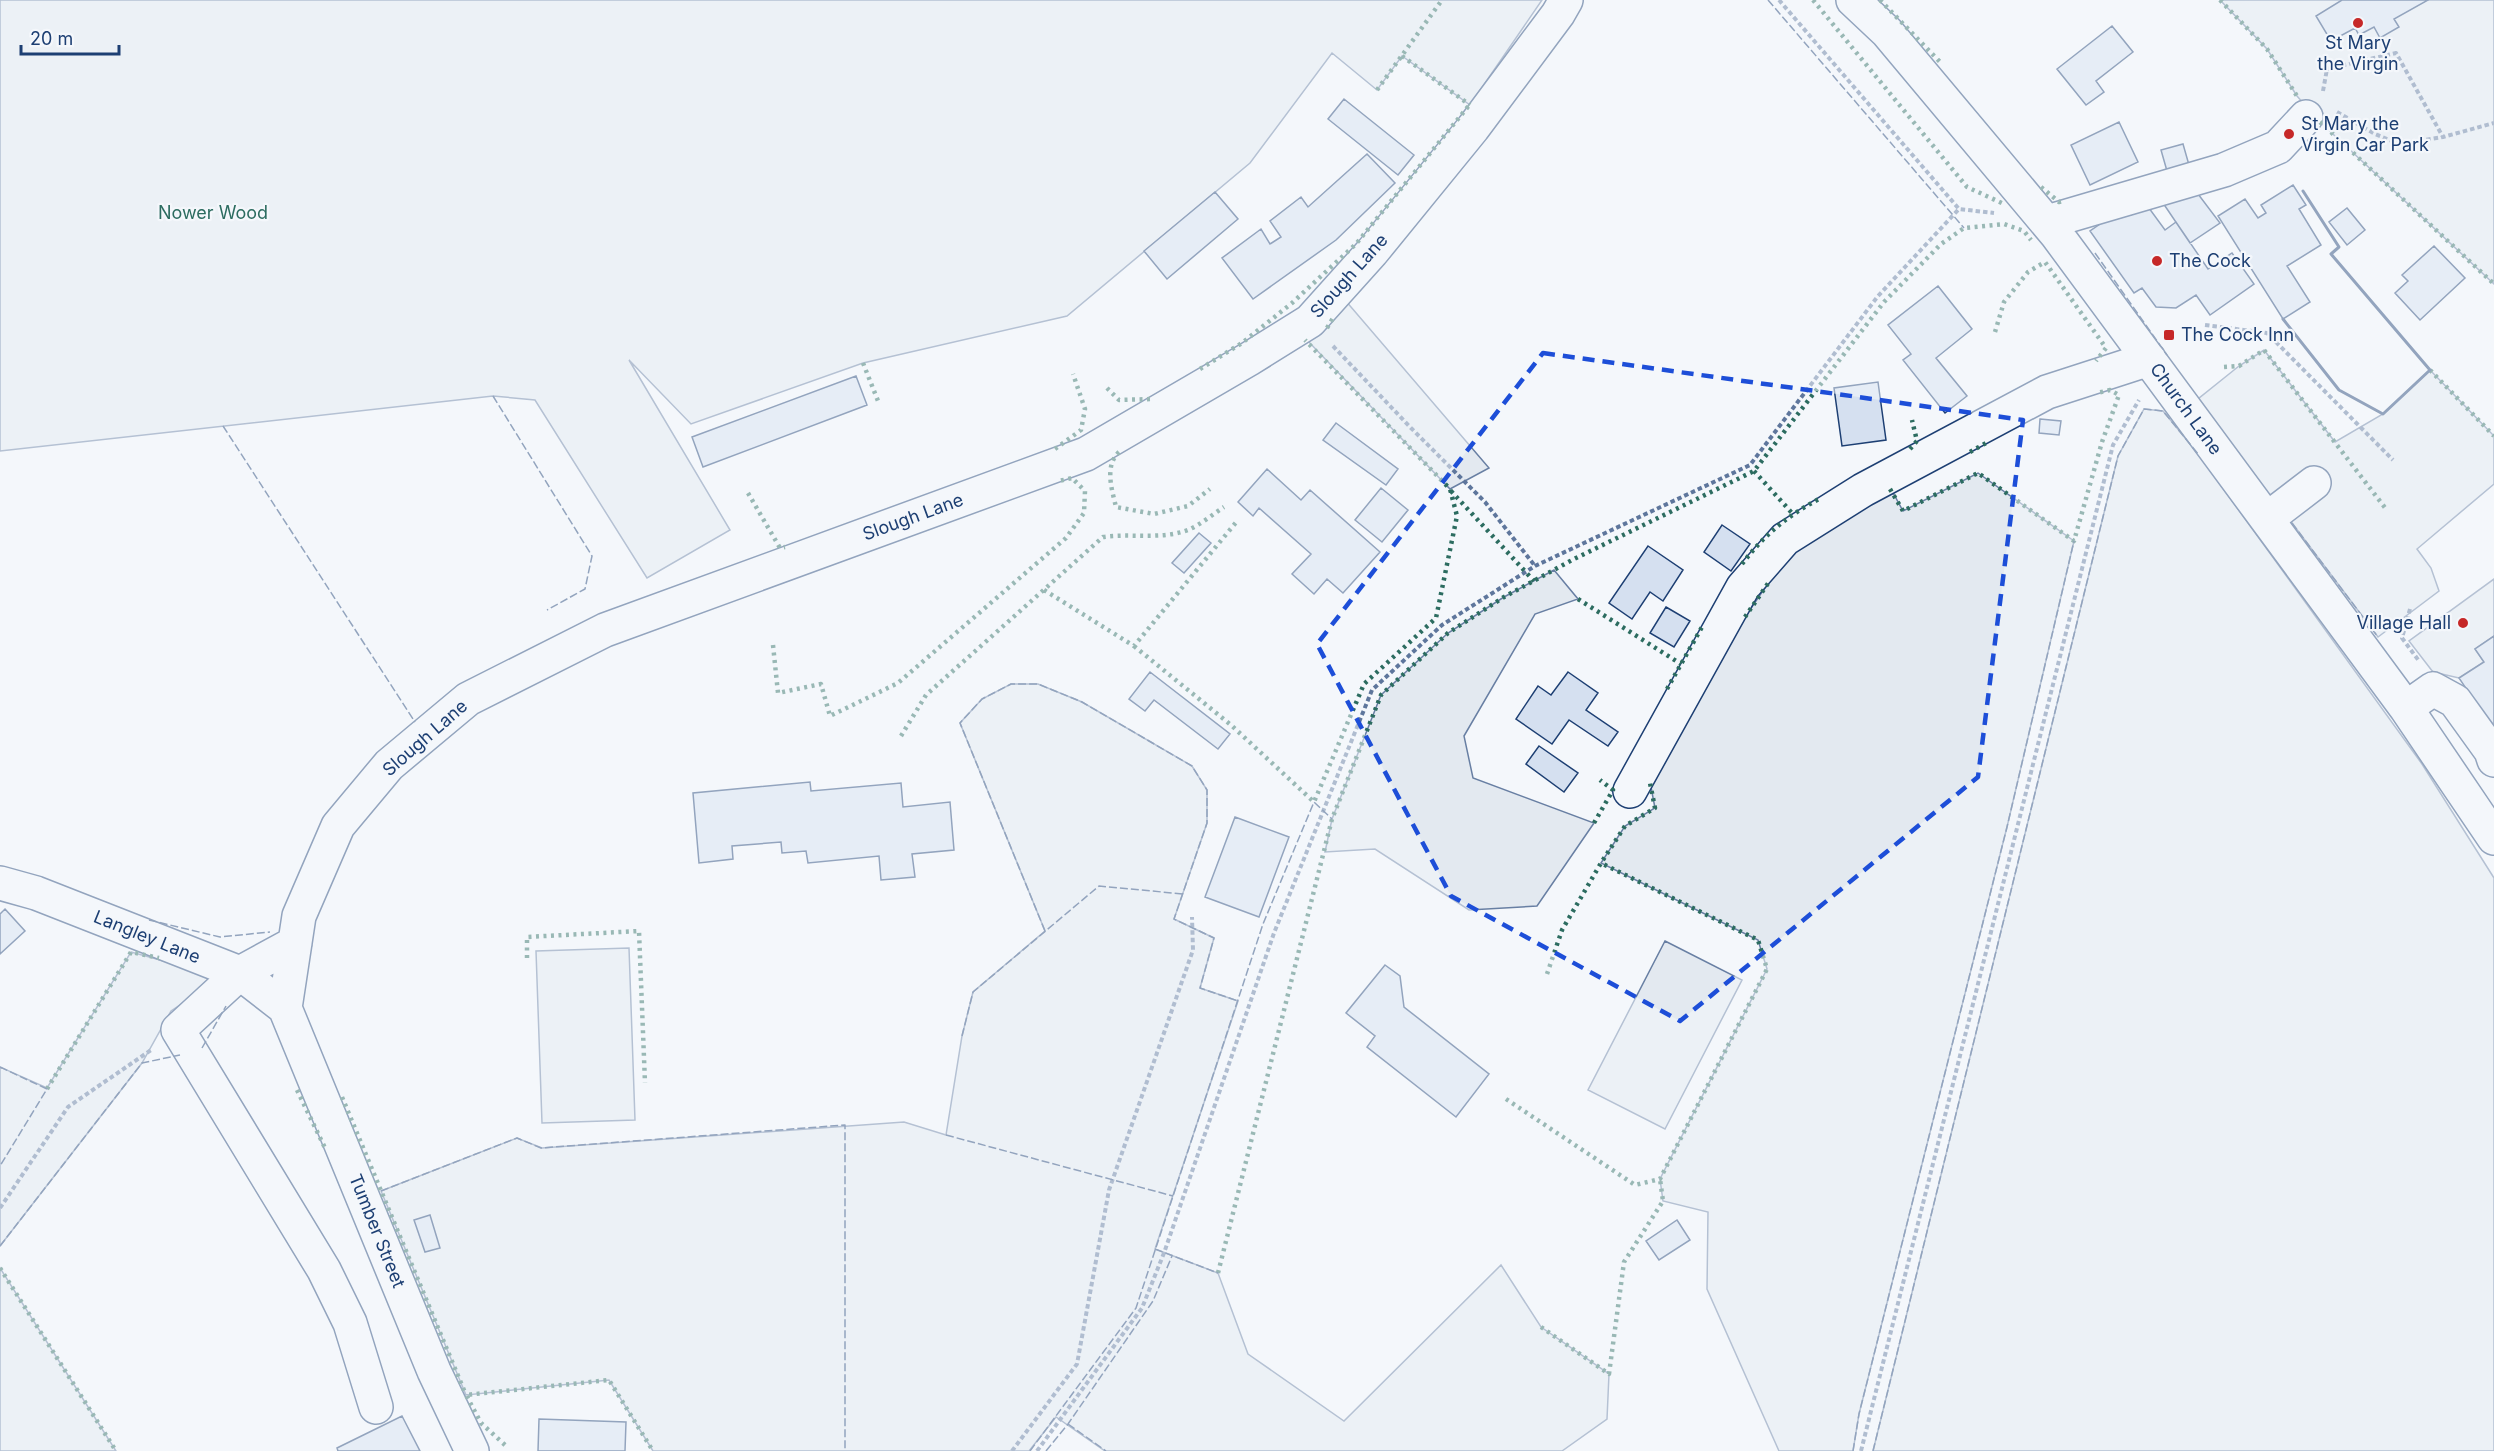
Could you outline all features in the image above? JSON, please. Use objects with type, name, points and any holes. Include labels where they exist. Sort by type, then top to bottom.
[{"type":"street","name":"Slough Lane","points":[[285,1008],[299,916],[338,826],[390,765],[468,699],[604,630],[1086,454],[1310,321],[1372,252],[1473,128],[1566,0]]},
{"type":"street","name":"Church Lane","points":[[1853,0],[1887,32],[2046,222],[2153,363],[2492,827]]},
{"type":"street","points":[[2046,222],[2224,170],[2278,147],[2319,109]]},
{"type":"street","points":[[1630,791],[1743,587],[1785,539],[1863,490],[2047,392],[2153,363]]},
{"type":"street","points":[[2266,519],[2314,483]]},
{"type":"street","points":[[2406,708],[2433,689],[2455,701],[2491,751],[2494,760]]},
{"type":"street","name":"Langley Lane","points":[[0,883],[36,893],[240,973],[285,1008]]},
{"type":"street","points":[[295,943],[240,973],[178,1030],[324,1270],[350,1323],[376,1407]]},
{"type":"street","name":"Tumber Street","points":[[285,1008],[429,1360],[472,1451]]},
{"type":"path","points":[[1037,1451],[1142,1308],[1164,1253],[1274,933],[1372,690],[1442,626],[1535,566],[1750,465],[1878,296],[1959,209],[1779,0]]},
{"type":"path","points":[[2443,137],[2396,53],[2327,69],[2319,109],[2399,144],[2443,137],[2494,123]]},
{"type":"path","points":[[1310,321],[1485,502],[1535,566]]},
{"type":"path","points":[[2205,325],[2267,333],[2393,459]]},
{"type":"path","points":[[1861,1451],[2113,446],[2153,363]]},
{"type":"path","points":[[2402,638],[2410,609]]},
{"type":"path","points":[[1012,1451],[1077,1364],[1109,1190],[1193,950],[1192,917]]},
{"type":"path","points":[[0,1208],[68,1107],[178,1030]]},
{"type":"highlighted area","points":[[1543,353],[2023,420],[1978,777],[1680,1021],[1451,896],[1317,644]]},
{"type":"green space","name":"Nower Wood","points":[[0,0],[1542,0],[1470,105],[1402,56],[1377,90],[1332,53],[1250,163],[1067,316],[863,363],[691,424],[629,360],[730,530],[647,578],[535,400],[493,396],[0,451]]},
{"type":"green space","points":[[2220,0],[2494,0],[2494,284],[2320,122],[2297,96],[2267,49]]},
{"type":"green space","points":[[1345,300],[1489,468],[1450,489],[1306,339],[1327,328]]},
{"type":"green space","points":[[2144,409],[2163,411],[2199,455],[2422,764],[2494,878],[2494,1451],[1873,1451],[2118,456]]},
{"type":"green space","points":[[1978,473],[2074,541],[2007,827],[1859,1414],[1853,1451],[1779,1451],[1707,1289],[1708,1212],[1663,1201],[1660,1179],[1767,969],[1758,940],[1601,863],[1625,826],[1655,808],[1650,782],[1721,652],[1782,563],[1829,523],[1891,489],[1903,511]]},
{"type":"green space","points":[[1554,570],[1578,599],[1535,614],[1464,736],[1473,778],[1594,823],[1537,906],[1469,910],[1375,849],[1325,852],[1332,819],[1381,695],[1448,633],[1504,597]]},
{"type":"green space","points":[[1011,684],[1038,684],[1082,702],[1192,766],[1207,790],[1207,823],[1174,919],[1214,938],[1200,988],[1238,1001],[1155,1249],[1218,1273],[1248,1354],[1344,1421],[1501,1265],[1541,1327],[1609,1374],[1607,1419],[1562,1451],[1105,1451],[1056,1417],[1029,1451],[653,1451],[609,1380],[466,1395],[381,1191],[517,1138],[542,1148],[904,1122],[946,1135],[962,1036],[973,992],[1045,931],[960,723],[982,699]]},
{"type":"green space","points":[[1665,941],[1742,980],[1665,1129],[1588,1090]]},
{"type":"green space","points":[[629,948],[635,1120],[542,1123],[536,951]]},
{"type":"green space","points":[[131,952],[222,977],[171,1011],[142,1063],[0,1246],[0,1067],[47,1088]]},
{"type":"green space","points":[[0,1268],[116,1451],[0,1451]]},
{"type":"shaded area","points":[[2264,350],[2335,442],[2383,414],[2430,370],[2494,436],[2494,484],[2417,549],[2431,568],[2439,591],[2378,637],[2292,523],[2264,491],[2198,399],[2239,366]]},
{"type":"shaded area","name":"Village Hall","points":[[2494,579],[2494,636],[2475,649],[2484,662],[2459,678],[2433,672],[2409,641]]},
{"type":"building","name":"St Mary the Virgin","points":[[2342,0],[2428,0],[2394,19],[2399,27],[2380,38],[2374,27],[2359,35],[2355,28],[2331,41],[2316,16]]},
{"type":"building","points":[[2112,26],[2133,52],[2096,81],[2104,92],[2086,105],[2057,69]]},
{"type":"building","points":[[1344,99],[1414,155],[1398,175],[1328,119]]},
{"type":"building","points":[[2119,122],[2138,162],[2090,185],[2071,145]]},
{"type":"building","points":[[2183,144],[2189,165],[2167,171],[2161,150]]},
{"type":"building","points":[[1367,154],[1395,183],[1336,240],[1253,299],[1222,258],[1261,229],[1270,244],[1281,237],[1270,221],[1301,197],[1308,207]]},
{"type":"building","points":[[2293,185],[2306,205],[2299,209],[2321,245],[2287,266],[2310,302],[2283,319],[2218,216],[2245,199],[2258,218],[2266,213],[2261,205]]},
{"type":"building","points":[[2195,190],[2220,223],[2190,243],[2163,203]]},
{"type":"building","points":[[1215,192],[1238,219],[1167,279],[1144,251]]},
{"type":"building","name":"The Cock","points":[[2146,204],[2165,230],[2176,222],[2208,269],[2232,253],[2254,284],[2210,315],[2196,295],[2176,308],[2156,307],[2142,288],[2134,293],[2090,231],[2125,207],[2131,215]]},
{"type":"building","points":[[2347,208],[2365,230],[2347,245],[2329,222]]},
{"type":"building","points":[[2434,246],[2465,278],[2420,320],[2395,293],[2408,281],[2402,275]]},
{"type":"building","points":[[1938,286],[1972,329],[1936,358],[1967,396],[1945,413],[1903,360],[1911,354],[1888,325]]},
{"type":"building","points":[[856,376],[867,405],[703,467],[692,437]]},
{"type":"building","points":[[1878,382],[1886,440],[1842,446],[1834,388]]},
{"type":"building","points":[[2040,419],[2061,421],[2059,435],[2039,433]]},
{"type":"building","points":[[1336,423],[1398,469],[1386,485],[1323,440]]},
{"type":"building","points":[[1267,469],[1301,500],[1310,490],[1380,552],[1343,593],[1327,579],[1314,594],[1292,574],[1311,554],[1259,508],[1253,516],[1238,502]]},
{"type":"building","points":[[1381,488],[1408,510],[1382,542],[1355,520]]},
{"type":"building","points":[[1722,525],[1750,544],[1731,571],[1704,552]]},
{"type":"building","points":[[1199,533],[1211,543],[1184,573],[1172,563]]},
{"type":"building","points":[[1648,546],[1683,570],[1663,601],[1650,592],[1632,619],[1609,603]]},
{"type":"building","points":[[1666,607],[1690,621],[1674,647],[1650,633]]},
{"type":"building","points":[[2494,636],[2494,730],[2459,678],[2484,662],[2475,649]]},
{"type":"building","points":[[1150,672],[1230,734],[1218,749],[1154,700],[1145,711],[1129,699]]},
{"type":"building","points":[[1568,672],[1598,693],[1586,710],[1618,732],[1608,746],[1569,720],[1552,744],[1516,719],[1538,686],[1551,695]]},
{"type":"building","points":[[1539,746],[1578,773],[1564,792],[1526,764]]},
{"type":"building","points":[[810,782],[811,791],[901,783],[903,807],[950,802],[954,850],[912,854],[915,877],[881,880],[879,856],[808,863],[806,851],[782,853],[781,842],[732,846],[733,859],[699,863],[693,793]]},
{"type":"building","points":[[1235,817],[1289,837],[1259,917],[1205,897]]},
{"type":"building","points":[[5,909],[25,931],[0,954],[0,914]]},
{"type":"building","points":[[1385,965],[1400,976],[1404,1007],[1489,1074],[1456,1117],[1367,1047],[1375,1036],[1346,1013]]},
{"type":"building","points":[[430,1215],[440,1248],[425,1252],[414,1220]]},
{"type":"building","points":[[1677,1220],[1690,1240],[1659,1260],[1646,1241]]},
{"type":"building","points":[[402,1416],[420,1451],[338,1451],[337,1448]]},
{"type":"building","points":[[539,1419],[626,1422],[625,1451],[538,1451]]},
{"type":"hedge","points":[[1377,90],[1442,0]]},
{"type":"hedge","points":[[1813,0],[1967,187],[2004,204]]},
{"type":"hedge","points":[[1880,0],[1942,64]]},
{"type":"hedge","points":[[2220,0],[2267,49],[2297,96]]},
{"type":"hedge","points":[[1402,56],[1470,105]]},
{"type":"hedge","points":[[1200,369],[1242,343],[1292,303],[1356,244],[1471,103]]},
{"type":"hedge","points":[[2320,122],[2494,284]]},
{"type":"hedge","points":[[2041,187],[2059,202],[2063,201]]},
{"type":"hedge","points":[[1218,1273],[1332,819],[1381,695],[1448,633],[1504,597],[1574,559],[1754,471],[1884,302],[1941,244],[1964,228],[2004,224],[2024,231],[2031,240]]},
{"type":"hedge","points":[[1995,332],[2004,302],[2028,272],[2045,262],[2106,348],[2096,361]]},
{"type":"hedge","points":[[1327,328],[1333,318]]},
{"type":"hedge","points":[[1134,646],[1231,725],[1314,802],[1364,684],[1436,618],[1457,516],[1450,489],[1305,340]]},
{"type":"hedge","points":[[2224,367],[2239,366],[2264,350],[2386,509]]},
{"type":"hedge","points":[[863,363],[878,401]]},
{"type":"hedge","points":[[2430,370],[2494,436]]},
{"type":"hedge","points":[[1055,449],[1081,430],[1085,409],[1073,374]]},
{"type":"hedge","points":[[1107,388],[1119,400],[1153,399]]},
{"type":"hedge","points":[[1890,489],[1903,511],[1978,473],[2074,541],[2102,442],[2119,395],[2110,390],[2097,393]]},
{"type":"hedge","points":[[1910,449],[1917,441],[1912,420]]},
{"type":"hedge","points":[[1970,452],[1986,443]]},
{"type":"hedge","points":[[1119,452],[1114,458],[1110,471],[1116,507],[1154,514],[1188,506],[1210,489]]},
{"type":"hedge","points":[[1754,471],[1792,513]]},
{"type":"hedge","points":[[773,645],[778,693],[821,684],[830,716],[898,683],[1066,538],[1084,513],[1085,491],[1072,478],[1059,481]]},
{"type":"hedge","points":[[1451,491],[1534,581]]},
{"type":"hedge","points":[[748,493],[780,548],[785,547]]},
{"type":"hedge","points":[[1742,564],[1777,527],[1819,499]]},
{"type":"hedge","points":[[901,736],[926,695],[1103,537],[1157,536],[1178,533],[1197,525],[1224,507]]},
{"type":"hedge","points":[[1044,590],[1134,646],[1238,520]]},
{"type":"hedge","points":[[1745,617],[1769,582]]},
{"type":"hedge","points":[[1578,599],[1681,664]]},
{"type":"hedge","points":[[1667,689],[1702,627]]},
{"type":"hedge","points":[[1594,823],[1613,790],[1600,780]]},
{"type":"hedge","points":[[1547,974],[1562,930],[1625,826],[1655,808],[1650,783]]},
{"type":"hedge","points":[[1506,1099],[1635,1185],[1660,1179],[1767,969],[1758,940],[1601,863]]},
{"type":"hedge","points":[[527,958],[527,937],[639,931],[645,1083]]},
{"type":"hedge","points":[[47,1089],[131,952],[159,958]]},
{"type":"hedge","points":[[297,1090],[326,1150]]},
{"type":"hedge","points":[[342,1097],[466,1395]]},
{"type":"hedge","points":[[1541,1327],[1609,1374],[1624,1262],[1663,1201],[1660,1179]]},
{"type":"hedge","points":[[0,1268],[116,1451]]},
{"type":"hedge","points":[[505,1445],[481,1423],[466,1395],[609,1380],[653,1451]]},
{"type":"fence","points":[[1768,0],[1964,228]]},
{"type":"fence","points":[[2095,253],[2167,355]]},
{"type":"fence","points":[[493,396],[592,556],[585,589],[547,610]]},
{"type":"fence","points":[[1873,1451],[2118,456],[2144,409],[2163,411],[2199,455]]},
{"type":"fence","points":[[223,426],[415,722]]},
{"type":"fence","points":[[2292,523],[2378,637]]},
{"type":"fence","points":[[1853,1451],[1859,1414],[2007,827],[2074,541]]},
{"type":"fence","points":[[1045,931],[960,723],[982,699],[1011,684],[1038,684],[1082,702],[1192,766],[1207,790],[1207,823],[1174,919],[1214,938],[1200,988],[1238,1001]]},
{"type":"fence","points":[[1030,1451],[1136,1308],[1263,924],[1314,802],[1332,819]]},
{"type":"fence","points":[[962,1036],[973,992],[1099,886],[1183,894]]},
{"type":"fence","points":[[149,920],[220,937],[270,932]]},
{"type":"fence","points":[[202,1048],[226,1006]]},
{"type":"fence","points":[[0,1246],[142,1063],[180,1055]]},
{"type":"fence","points":[[0,1067],[47,1089],[0,1166]]},
{"type":"fence","points":[[381,1191],[517,1138],[541,1148],[845,1125],[845,1451]]},
{"type":"fence","points":[[946,1135],[1173,1196]]},
{"type":"fence","points":[[1155,1249],[1218,1273]]},
{"type":"fence","points":[[1046,1451],[1068,1424],[1153,1301],[1172,1256]]},
{"type":"fence","points":[[1068,1424],[1106,1451]]},
{"type":"wall","points":[[2283,319],[2339,390],[2383,414],[2430,370],[2331,254],[2339,247],[2303,191]]},
{"type":"place","name":"St Mary the Virgin","points":[[2358,23]]},
{"type":"place","name":"St Mary the Virgin Car Park","points":[[2289,134]]},
{"type":"place","name":"The Cock","points":[[2157,261]]},
{"type":"place","name":"The Cock Inn","points":[[2169,335]]},
{"type":"place","name":"Village Hall","points":[[2463,623]]}]
